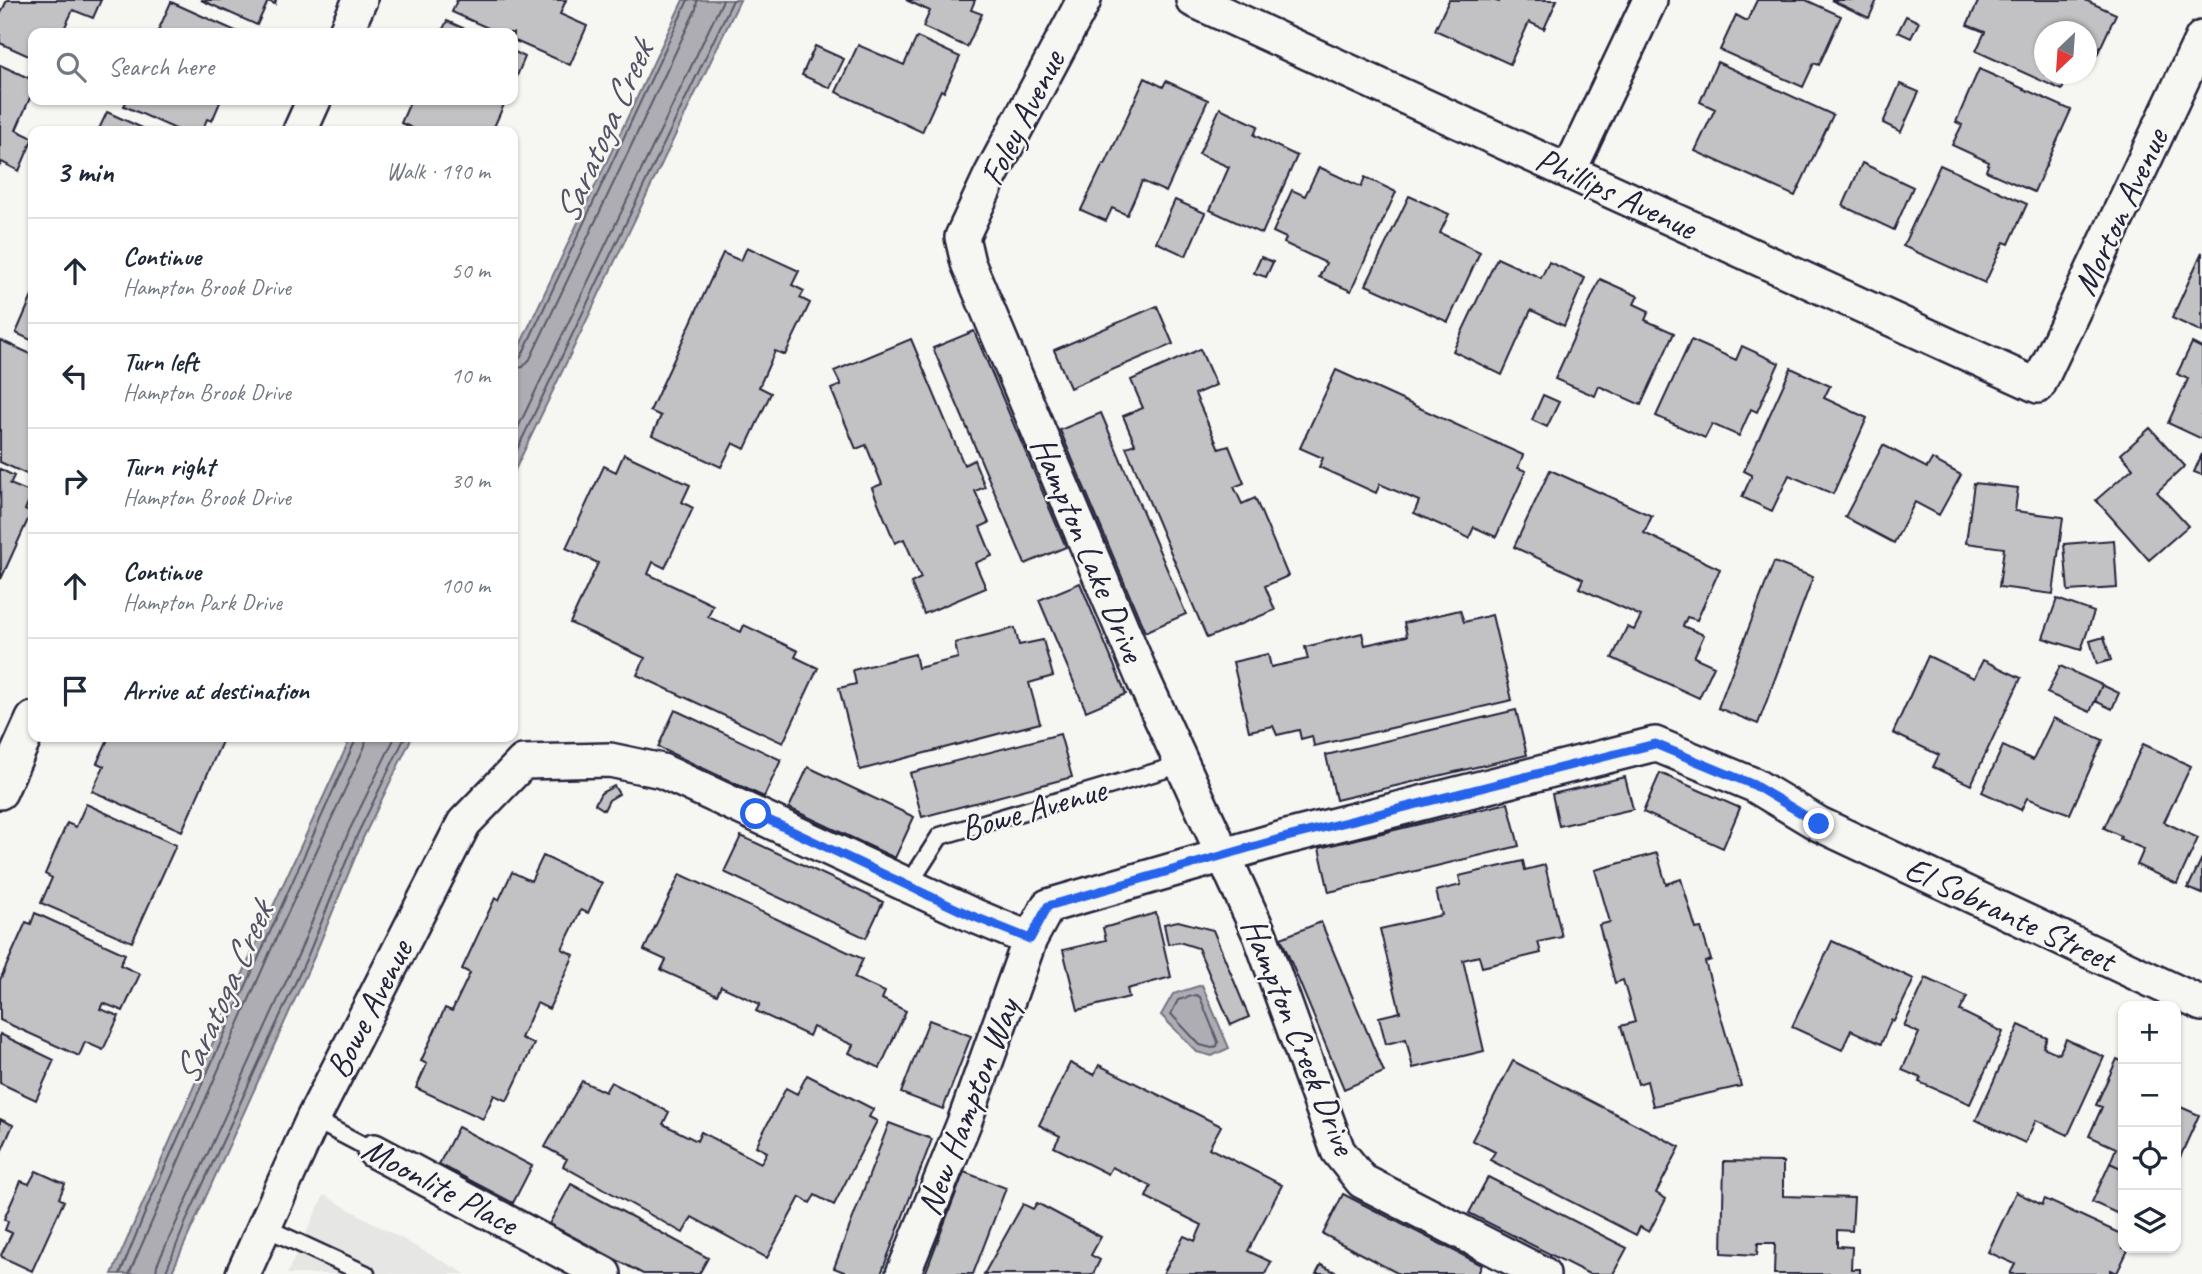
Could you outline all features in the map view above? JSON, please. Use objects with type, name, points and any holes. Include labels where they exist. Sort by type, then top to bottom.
[{"type":"street","points":[[347,28],[360,0]]},
{"type":"street","name":"Foley Avenue","points":[[962,237],[991,175],[1084,0]]},
{"type":"street","name":"Phillips Avenue","points":[[1193,0],[2038,386]]},
{"type":"street","points":[[1569,172],[1650,0]]},
{"type":"street","name":"Morton Avenue","points":[[2038,386],[2202,38]]},
{"type":"street","points":[[302,126],[312,105]]},
{"type":"street","name":"Hampton Lake Drive","points":[[962,237],[977,285],[1144,681],[1226,856]]},
{"type":"street","points":[[0,792],[28,730]]},
{"type":"street","name":"El Sobrante Street","points":[[1226,856],[1283,838],[1655,744],[1754,785],[1819,824],[2202,1004]]},
{"type":"street","name":"Bowe Avenue","points":[[243,1274],[313,1119],[464,823],[523,762],[610,760],[662,771],[908,886]]},
{"type":"street","name":"New Hampton Way","points":[[903,1274],[964,1123],[1030,939],[1048,906],[1168,870],[1226,856]]},
{"type":"street","name":"Hampton Creek Drive","points":[[1226,856],[1260,936],[1338,1151],[1362,1181],[1544,1274]]},
{"type":"street","points":[[908,886],[1030,939]]},
{"type":"street","name":"Moonlite Place","points":[[374,1151],[604,1274]]},
{"type":"lane","name":"Bowe Avenue","points":[[908,886],[940,836],[1183,764]]},
{"type":"lane","name":"Moonlite Place","points":[[313,1119],[374,1151]]},
{"type":"lane","points":[[264,1227],[366,1274]]},
{"type":"shaded area","points":[[324,1195],[386,1230],[466,1274],[287,1274]]},
{"type":"water","points":[[683,0],[740,0],[518,464],[518,349]]},
{"type":"water","points":[[349,742],[410,742],[363,838],[314,957],[171,1274],[112,1274],[258,939]]},
{"type":"water","points":[[1202,985],[1229,1048],[1212,1056],[1197,1052],[1161,1015],[1173,994]]},
{"type":"building","points":[[7,0],[101,0],[93,18],[73,10],[64,28],[28,28],[28,56],[0,43],[0,15]]},
{"type":"building","points":[[201,0],[276,0],[275,4],[268,1],[257,25]]},
{"type":"building","points":[[457,0],[566,0],[560,14],[587,26],[570,65],[518,42],[518,28],[488,28],[452,12]]},
{"type":"building","points":[[906,0],[975,0],[971,10],[982,14],[967,47],[923,27],[930,11]]},
{"type":"building","points":[[1449,0],[1557,0],[1544,29],[1529,22],[1510,64],[1435,30]]},
{"type":"building","points":[[1757,0],[1806,0],[1841,16],[1819,65],[1814,63],[1803,87],[1720,50],[1736,15],[1747,21]]},
{"type":"building","points":[[1831,0],[1877,0],[1869,18]]},
{"type":"building","points":[[1979,0],[2085,0],[2116,14],[2097,55],[2097,21],[2034,21],[2034,77],[1976,51],[1985,32],[1967,25]]},
{"type":"building","points":[[171,2],[229,28],[159,28]]},
{"type":"building","points":[[1906,16],[1919,22],[1911,38],[1898,32]]},
{"type":"building","points":[[447,21],[463,28],[444,28]]},
{"type":"building","points":[[917,37],[960,57],[922,132],[836,92],[858,45],[904,65]]},
{"type":"building","points":[[815,46],[844,59],[830,88],[802,75]]},
{"type":"building","points":[[518,54],[525,57],[518,73]]},
{"type":"building","points":[[1717,62],[1833,115],[1795,196],[1695,151],[1715,109],[1700,102]]},
{"type":"building","points":[[0,65],[28,78],[28,102],[16,130],[28,136],[28,150],[19,171],[2,162],[0,166]]},
{"type":"building","points":[[1979,69],[2071,110],[2034,192],[1986,171],[1989,162],[1952,145],[1962,125],[1956,122]]},
{"type":"building","points":[[1145,78],[1163,87],[1166,81],[1208,100],[1166,192],[1142,181],[1127,215],[1112,208],[1106,221],[1081,210]]},
{"type":"building","points":[[1900,84],[1919,92],[1901,132],[1883,123]]},
{"type":"building","points":[[2049,84],[2065,84],[2062,90]]},
{"type":"building","points":[[219,105],[212,121],[207,119],[204,126],[169,126],[124,106]]},
{"type":"building","points":[[409,105],[504,105],[494,126],[408,126],[401,123]]},
{"type":"building","points":[[1220,108],[1258,126],[1254,135],[1297,156],[1262,234],[1210,210],[1229,167],[1199,154]]},
{"type":"building","points":[[107,112],[138,126],[100,126]]},
{"type":"building","points":[[1862,163],[1913,187],[1894,230],[1843,206]]},
{"type":"building","points":[[1940,165],[2027,204],[2009,244],[2004,242],[1985,283],[1903,246]]},
{"type":"building","points":[[1319,167],[1361,187],[1365,177],[1396,192],[1351,291],[1319,277],[1326,263],[1284,243],[1286,238],[1273,232],[1292,190],[1305,196]]},
{"type":"building","points":[[1409,196],[1449,214],[1440,233],[1480,252],[1448,322],[1366,285]]},
{"type":"building","points":[[1175,200],[1205,213],[1186,256],[1156,242]]},
{"type":"building","points":[[747,247],[799,271],[792,285],[804,291],[800,298],[810,303],[785,355],[775,351],[759,387],[771,393],[745,449],[733,443],[721,467],[652,435],[661,416],[650,411],[723,253],[741,261]]},
{"type":"building","points":[[2202,252],[2202,332],[2172,318]]},
{"type":"building","points":[[1261,257],[1273,262],[1266,277],[1254,273]]},
{"type":"building","points":[[1497,258],[1541,278],[1549,262],[1585,278],[1564,326],[1531,310],[1502,375],[1453,351]]},
{"type":"building","points":[[1600,279],[1638,296],[1634,304],[1649,311],[1645,320],[1674,333],[1641,405],[1599,386],[1595,396],[1555,379]]},
{"type":"building","points":[[28,305],[28,339],[16,333]]},
{"type":"building","points":[[1157,306],[1173,344],[1070,388],[1054,350]]},
{"type":"building","points":[[974,331],[1066,547],[1025,564],[933,348]]},
{"type":"building","points":[[911,339],[964,465],[974,460],[985,487],[975,491],[989,523],[980,527],[992,556],[975,563],[986,588],[924,614],[911,583],[921,578],[904,539],[895,543],[872,488],[882,484],[866,445],[856,449],[831,389],[841,385],[834,371]]},
{"type":"building","points":[[0,340],[28,353],[28,475],[0,462]]},
{"type":"building","points":[[1691,340],[1736,360],[1742,346],[1779,363],[1757,412],[1751,409],[1739,436],[1712,424],[1705,438],[1656,416]]},
{"type":"building","points":[[2192,343],[2202,348],[2202,439],[2168,423],[2188,379],[2177,374]]},
{"type":"building","points":[[1200,349],[1216,385],[1195,394],[1219,449],[1229,446],[1244,483],[1234,487],[1242,504],[1255,498],[1288,576],[1265,586],[1275,610],[1207,638],[1126,447],[1135,444],[1123,416],[1143,408],[1131,380]]},
{"type":"building","points":[[1791,368],[1830,386],[1824,398],[1867,418],[1833,494],[1789,475],[1772,511],[1742,497],[1752,475],[1744,471]]},
{"type":"building","points":[[1336,370],[1523,455],[1518,468],[1526,471],[1496,537],[1474,527],[1469,538],[1414,513],[1419,501],[1380,484],[1376,493],[1319,467],[1323,458],[1300,448]]},
{"type":"building","points":[[1543,395],[1559,402],[1547,427],[1532,420]]},
{"type":"building","points":[[1101,413],[1186,614],[1145,632],[1060,430]]},
{"type":"building","points":[[2150,428],[2185,466],[2157,492],[2188,526],[2149,560],[2096,500],[2133,468],[2121,454]]},
{"type":"building","points":[[1883,445],[1927,468],[1932,459],[1961,475],[1939,515],[1915,502],[1894,543],[1845,517]]},
{"type":"building","points":[[624,454],[690,485],[682,502],[693,508],[665,568],[653,562],[648,574],[713,605],[708,617],[741,632],[744,625],[798,651],[795,657],[818,668],[783,743],[637,675],[645,658],[570,623],[598,563],[566,548],[604,466],[616,472]]},
{"type":"building","points":[[2202,454],[2202,475],[2194,472]]},
{"type":"building","points":[[0,469],[14,476],[10,484],[28,491],[25,510],[28,512],[28,520],[1,579]]},
{"type":"building","points":[[1550,470],[1652,516],[1644,533],[1720,569],[1697,620],[1687,617],[1683,626],[1704,635],[1694,657],[1714,666],[1699,698],[1612,658],[1627,627],[1634,630],[1641,616],[1579,588],[1583,579],[1514,547]]},
{"type":"building","points":[[1974,483],[2018,488],[2015,511],[2063,517],[2053,594],[1999,587],[2004,548],[1966,543]]},
{"type":"building","points":[[2114,540],[2117,588],[2068,591],[2064,544]]},
{"type":"building","points":[[1774,562],[1813,577],[1758,724],[1718,708]]},
{"type":"building","points":[[1080,583],[1126,694],[1086,711],[1039,600]]},
{"type":"building","points":[[2057,599],[2094,612],[2081,650],[2043,638]]},
{"type":"building","points":[[1460,610],[1464,622],[1492,615],[1512,700],[1314,746],[1312,736],[1301,739],[1299,730],[1277,735],[1273,726],[1249,731],[1233,662],[1268,654],[1271,667],[1308,659],[1305,647],[1362,633],[1365,645],[1407,636],[1404,623]]},
{"type":"building","points":[[1015,628],[1019,645],[1043,640],[1053,676],[1029,683],[1040,723],[860,770],[839,688],[856,684],[853,670],[915,654],[918,668],[958,658],[955,643]]},
{"type":"building","points":[[2104,637],[2111,660],[2097,664],[2090,641]]},
{"type":"building","points":[[1928,656],[1974,678],[1983,660],[2021,678],[1971,785],[1933,767],[1939,755],[1893,733]]},
{"type":"building","points":[[2060,666],[2102,685],[2090,712],[2047,693]]},
{"type":"building","points":[[2102,685],[2119,693],[2112,709],[2095,701]]},
{"type":"building","points":[[675,710],[781,760],[764,797],[658,747]]},
{"type":"building","points":[[1516,710],[1527,755],[1336,800],[1326,755]]},
{"type":"building","points":[[2053,718],[2103,740],[2070,814],[2027,798],[2021,810],[1982,792],[2003,746],[2033,760]]},
{"type":"building","points":[[1060,734],[1072,777],[922,817],[910,773]]},
{"type":"building","points":[[107,742],[222,742],[182,831],[92,791],[104,766],[97,763]]},
{"type":"building","points":[[2143,744],[2191,766],[2164,822],[2198,838],[2177,884],[2137,865],[2144,849],[2120,839],[2121,836],[2104,828]]},
{"type":"building","points":[[808,767],[914,817],[895,858],[789,808]]},
{"type":"building","points":[[1660,773],[1740,808],[1723,848],[1643,812]]},
{"type":"building","points":[[1625,777],[1633,809],[1559,826],[1552,794]]},
{"type":"building","points":[[614,786],[619,794],[609,800],[604,810],[595,804],[601,793]]},
{"type":"building","points":[[1508,803],[1519,846],[1329,892],[1319,848]]},
{"type":"building","points":[[86,804],[176,845],[132,942],[41,903],[52,878],[45,874],[67,823],[76,827]]},
{"type":"building","points":[[741,836],[883,902],[866,938],[724,872]]},
{"type":"building","points":[[1657,853],[1666,884],[1681,879],[1696,929],[1701,928],[1711,960],[1705,962],[1741,1086],[1653,1106],[1647,1081],[1638,1084],[1621,1026],[1635,1022],[1623,980],[1615,983],[1599,925],[1610,922],[1595,870]]},
{"type":"building","points":[[543,856],[602,883],[588,913],[581,910],[562,949],[574,955],[549,1009],[537,1003],[521,1038],[534,1044],[507,1101],[494,1095],[483,1119],[416,1088],[427,1064],[421,1061],[445,1008],[452,1011],[470,973],[462,969],[495,898],[499,900],[512,872],[531,881]]},
{"type":"building","points":[[2202,858],[2202,894],[2188,888]]},
{"type":"building","points":[[1523,861],[1525,870],[1545,865],[1562,937],[1538,942],[1541,953],[1482,967],[1479,956],[1463,960],[1484,1051],[1413,1068],[1406,1039],[1386,1044],[1379,1017],[1400,1012],[1380,929],[1442,915],[1436,891],[1461,885],[1459,876]]},
{"type":"building","points":[[680,874],[863,959],[854,978],[885,992],[882,999],[906,1011],[880,1068],[849,1053],[853,1045],[813,1027],[809,1036],[756,1011],[760,1004],[721,986],[717,995],[661,970],[666,960],[644,950]]},
{"type":"building","points":[[35,913],[125,954],[120,965],[140,974],[123,1011],[103,1003],[100,1009],[119,1016],[103,1050],[85,1042],[79,1056],[0,1020],[0,980],[26,922],[31,924]]},
{"type":"building","points":[[1156,913],[1171,977],[1127,989],[1129,997],[1078,1010],[1063,950],[1106,940],[1103,928]]},
{"type":"building","points":[[1178,921],[1213,930],[1249,1017],[1231,1025],[1198,948],[1179,942],[1168,944],[1164,924]]},
{"type":"building","points":[[1321,922],[1384,1072],[1344,1089],[1281,938]]},
{"type":"building","points":[[1832,941],[1914,979],[1881,1044],[1851,1030],[1842,1050],[1792,1027]]},
{"type":"building","points":[[1926,978],[1967,997],[1960,1011],[2003,1032],[1970,1104],[1919,1082],[1921,1078],[1902,1070],[1919,1033],[1904,1026]]},
{"type":"building","points":[[929,1020],[971,1036],[943,1109],[901,1093]]},
{"type":"building","points":[[2019,1025],[2047,1038],[2043,1047],[2059,1054],[2066,1039],[2104,1057],[2068,1135],[2036,1120],[2025,1143],[1976,1120]]},
{"type":"building","points":[[0,1034],[54,1060],[36,1100],[0,1083]]},
{"type":"building","points":[[2117,1059],[2118,1167],[2110,1163],[2116,1148],[2089,1136],[2102,1107],[2096,1105]]},
{"type":"building","points":[[1513,1061],[1680,1147],[1656,1193],[1666,1199],[1649,1232],[1640,1227],[1636,1235],[1490,1160],[1495,1152],[1472,1140]]},
{"type":"building","points":[[1070,1063],[1094,1075],[1099,1065],[1221,1126],[1209,1148],[1282,1185],[1248,1251],[1271,1262],[1265,1274],[1163,1274],[1184,1236],[1195,1241],[1202,1225],[1146,1197],[1151,1186],[1112,1167],[1108,1174],[1054,1147],[1060,1136],[1039,1125]]},
{"type":"building","points":[[807,1075],[873,1109],[869,1117],[877,1121],[834,1205],[815,1195],[810,1203],[800,1197],[767,1258],[692,1217],[683,1233],[563,1166],[567,1159],[545,1147],[582,1081],[605,1092],[611,1082],[669,1112],[663,1124],[697,1141],[701,1132],[761,1163],[767,1152],[756,1146],[786,1088],[797,1094]]},
{"type":"building","points":[[2181,1107],[2199,1115],[2181,1155]]},
{"type":"building","points":[[0,1119],[13,1125],[0,1154]]},
{"type":"building","points":[[889,1123],[932,1139],[881,1274],[849,1274],[834,1268]]},
{"type":"building","points":[[458,1127],[532,1166],[513,1203],[439,1164]]},
{"type":"building","points":[[1724,1161],[1783,1162],[1783,1196],[1854,1198],[1852,1231],[1837,1230],[1837,1246],[1852,1247],[1851,1269],[1860,1269],[1860,1274],[1774,1274],[1775,1243],[1758,1243],[1757,1255],[1722,1253]]},
{"type":"building","points":[[2110,1163],[2118,1167],[2118,1214],[2092,1202]]},
{"type":"building","points":[[36,1171],[65,1184],[59,1198],[64,1201],[32,1271],[1,1255],[12,1233],[5,1230],[8,1222],[4,1219],[21,1181],[29,1184]]},
{"type":"building","points":[[964,1172],[1006,1188],[973,1274],[925,1274]]},
{"type":"building","points":[[1488,1177],[1627,1248],[1613,1274],[1589,1274],[1469,1213]]},
{"type":"building","points":[[571,1184],[708,1258],[699,1274],[643,1274],[549,1224]]},
{"type":"building","points":[[2016,1192],[2042,1205],[2045,1199],[2118,1233],[2118,1253],[2127,1253],[2117,1273],[2111,1270],[2110,1274],[2010,1274],[2015,1264],[1988,1252]]},
{"type":"building","points":[[1343,1194],[1482,1265],[1478,1274],[1399,1274],[1323,1234]]},
{"type":"building","points":[[1037,1203],[1101,1237],[1091,1255],[1100,1260],[1093,1274],[984,1274],[1023,1204],[1033,1209]]},
{"type":"building","points":[[1321,1265],[1339,1274],[1316,1274]]},
{"type":"route","points":[[756,814],[970,915],[1030,939],[1048,906],[1283,838],[1655,744],[1754,785],[1819,824]]},
{"type":"water label","name":"Saratoga Creek","points":[[603,132]]},
{"type":"water label","name":"Saratoga Creek","points":[[223,993]]}]
